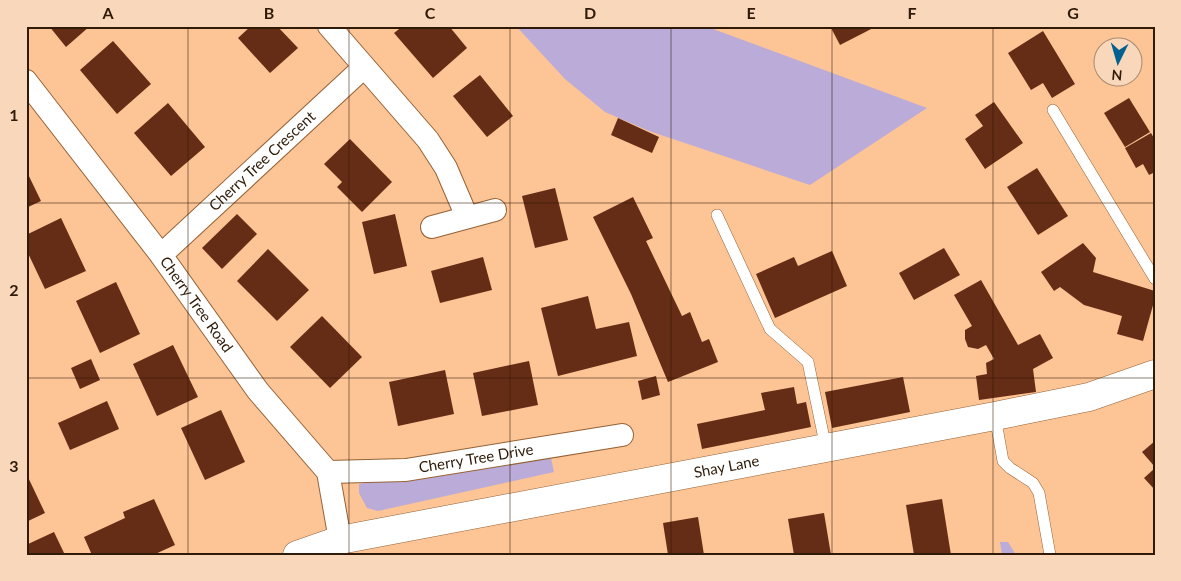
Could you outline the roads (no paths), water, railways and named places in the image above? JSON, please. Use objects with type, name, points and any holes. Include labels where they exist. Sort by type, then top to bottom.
[{"type":"main road","name":"Shay Lane","points":[[297,555],[340,540],[1090,397],[1155,374]]},
{"type":"street","points":[[329,26],[428,140],[446,168],[468,217]]},
{"type":"street","name":"Cherry Tree Crescent","points":[[161,255],[364,67]]},
{"type":"street","name":"Cherry Tree Road","points":[[26,81],[161,255],[258,391],[328,472]]},
{"type":"street","points":[[432,227],[495,210]]},
{"type":"street","name":"Cherry Tree Drive","points":[[328,472],[406,470],[622,434]]},
{"type":"street","points":[[328,472],[340,540]]},
{"type":"lane","points":[[1053,110],[1155,279]]},
{"type":"lane","points":[[717,215],[770,329],[808,362],[826,448]]},
{"type":"lane","points":[[994,416],[1003,461],[1010,468],[1033,483],[1039,493],[1050,555]]}]
